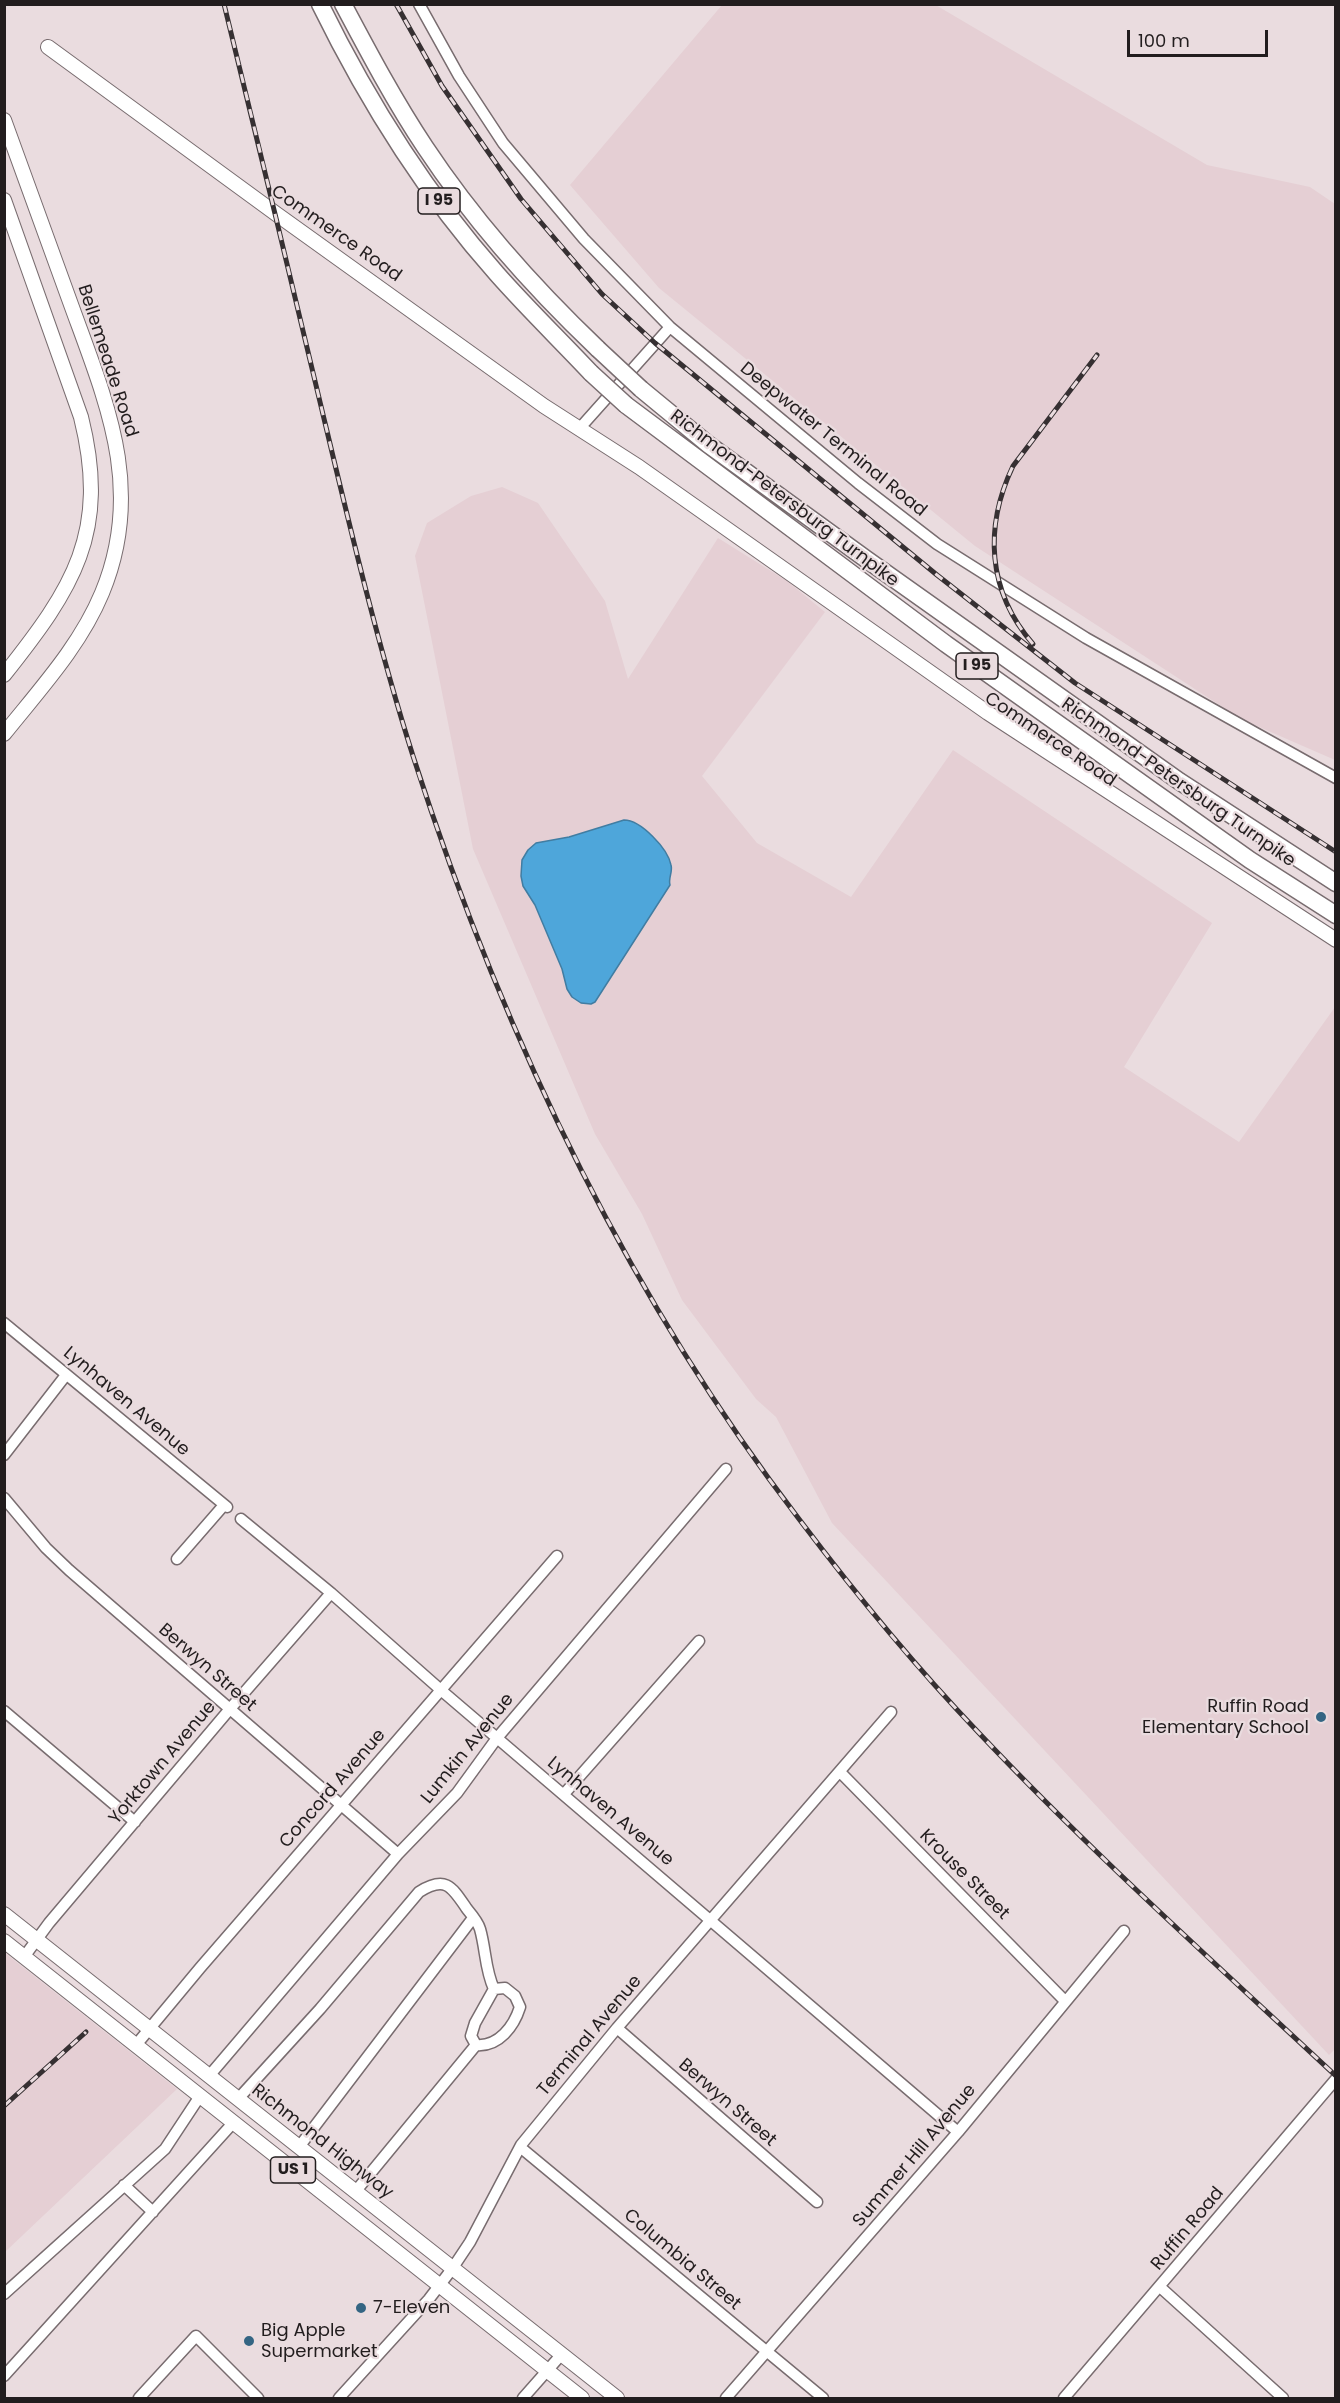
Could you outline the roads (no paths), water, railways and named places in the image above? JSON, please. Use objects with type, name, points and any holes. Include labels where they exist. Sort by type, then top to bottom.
[{"type":"highway","name":"Richmond-Petersburg Turnpike","points":[[320,4],[378,111],[436,196],[496,274],[591,373],[626,405],[946,644],[1250,860],[1335,915]]},
{"type":"highway","name":"Richmond-Petersburg Turnpike","points":[[343,4],[376,66],[433,157],[488,231],[569,322],[641,389],[709,445],[866,560],[1179,781],[1335,883]]},
{"type":"main road","name":"Commerce Road","points":[[48,47],[275,213],[579,429],[639,467],[983,710],[1335,940]]},
{"type":"main road","name":"Bellemeade Road","points":[[4,120],[106,405],[119,455],[121,487],[120,524],[114,558],[96,607],[69,651],[4,734]]},
{"type":"main road","points":[[4,200],[81,417],[88,448],[91,484],[86,534],[70,582],[53,611],[4,675]]},
{"type":"main road","name":"Commerce Road","points":[[606,446],[627,468],[926,679],[1335,948]]},
{"type":"main road","name":"Richmond Highway","points":[[4,1914],[616,2398]]},
{"type":"main road","name":"US 1","points":[[4,1941],[582,2398]]},
{"type":"street","name":"Deepwater Terminal Road","points":[[419,4],[459,76],[503,142],[584,239],[670,327],[858,483],[937,544],[1086,638],[1335,778]]},
{"type":"street","points":[[579,429],[670,327]]},
{"type":"street","name":"Lynhaven Avenue","points":[[4,1323],[225,1506],[177,1559]]},
{"type":"street","points":[[4,1455],[66,1375]]},
{"type":"street","name":"Lumkin Avenue","points":[[209,2076],[398,1854],[457,1793],[497,1738],[726,1469]]},
{"type":"street","name":"Berwyn Street","points":[[4,1498],[39,1540],[69,1570],[398,1854]]},
{"type":"street","name":"Lynhaven Avenue","points":[[241,1519],[331,1593],[442,1691],[958,2132]]},
{"type":"street","name":"Concord Avenue","points":[[136,2045],[340,1805],[557,1557]]},
{"type":"street","name":"Yorktown Avenue","points":[[24,1957],[135,1822],[331,1593]]},
{"type":"street","points":[[564,1794],[699,1641]]},
{"type":"street","points":[[4,1711],[135,1822]]},
{"type":"street","name":"Terminal Avenue","points":[[339,2398],[440,2286],[470,2242],[520,2147],[617,2028],[891,1712]]},
{"type":"street","name":"Krouse Street","points":[[840,1772],[1065,2001]]},
{"type":"street","points":[[238,2099],[320,2009],[419,1892],[432,1884],[442,1883],[455,1890],[480,1927],[487,1975],[494,1989]]},
{"type":"street","points":[[299,2147],[474,1918]]},
{"type":"street","name":"Summer Hill Avenue","points":[[726,2398],[958,2132],[1124,1931]]},
{"type":"street","points":[[355,2192],[476,2045],[494,2042],[507,2032],[520,2007],[515,1996],[505,1988],[494,1989]]},
{"type":"street","points":[[476,2045],[471,2036],[475,2023],[494,1989]]},
{"type":"street","name":"Berwyn Street","points":[[617,2028],[817,2202]]},
{"type":"street","name":"Ruffin Road","points":[[1064,2398],[1335,2079]]},
{"type":"street","points":[[4,2294],[165,2149],[200,2096]]},
{"type":"street","points":[[4,2376],[233,2123]]},
{"type":"street","name":"Columbia Street","points":[[520,2147],[823,2398]]},
{"type":"street","points":[[124,2185],[153,2212]]},
{"type":"street","points":[[1160,2287],[1283,2398]]},
{"type":"street","points":[[139,2398],[196,2336],[258,2398]]},
{"type":"street","points":[[523,2398],[561,2355]]},
{"type":"water","points":[[624,820],[631,821],[646,830],[665,851],[671,868],[670,885],[595,1002],[581,1003],[572,997],[567,989],[562,969],[535,905],[523,886],[522,860],[536,843],[569,837]]},
{"type":"railway","points":[[224,4],[361,569],[385,663],[413,756],[447,857],[527,1057],[573,1154],[623,1249],[678,1342],[736,1432],[820,1547],[908,1655],[1021,1777],[1154,1907],[1336,2076]]},
{"type":"railway","points":[[396,4],[442,86],[521,199],[602,294],[655,343],[937,575],[1075,683],[1336,852]]},
{"type":"railway","points":[[1033,644],[1018,624],[1006,602],[999,580],[994,535],[997,512],[1013,466],[1097,355]]},
{"type":"railway","points":[[4,2106],[86,2032]]},
{"type":"place","name":"Ruffin Road Elementary School","points":[[1321,1717]]},
{"type":"place","name":"7-Eleven","points":[[361,2308]]},
{"type":"place","name":"Big Apple Supermarket","points":[[249,2341]]}]
